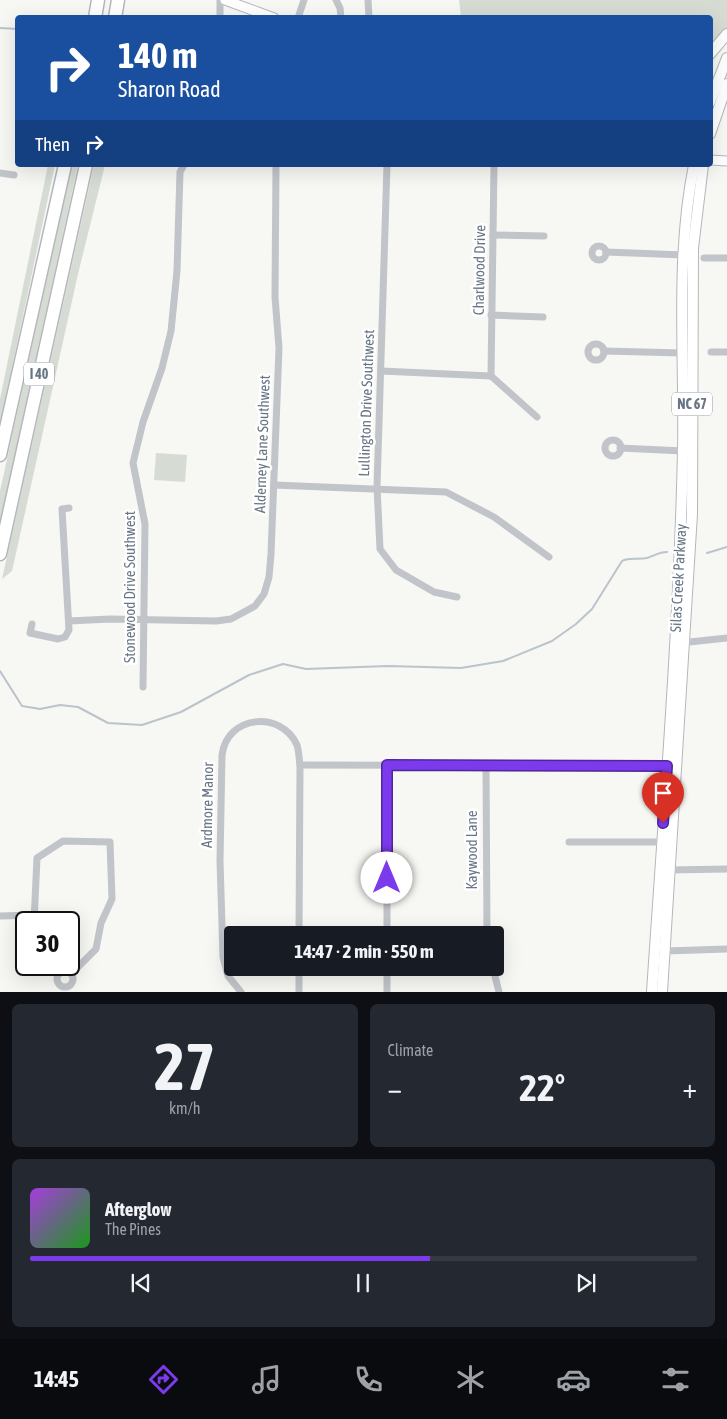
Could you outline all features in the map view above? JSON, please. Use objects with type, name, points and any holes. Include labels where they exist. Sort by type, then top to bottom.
[{"type":"highway","points":[[96,15],[98,0]]},
{"type":"highway","points":[[116,15],[118,0]]},
{"type":"highway","name":"I 40","points":[[0,455],[65,167]]},
{"type":"highway","name":"I 40","points":[[0,554],[86,167]]},
{"type":"main road","points":[[713,50],[727,34]]},
{"type":"main road","points":[[713,94],[727,58]]},
{"type":"main road","points":[[713,125],[727,84]]},
{"type":"main road","points":[[689,167],[689,194]]},
{"type":"main road","name":"Silas Creek Parkway","points":[[652,992],[675,643],[683,451],[684,255],[689,194],[694,167]]},
{"type":"main road","name":"Silas Creek Parkway","points":[[662,992],[686,642],[692,514],[693,248],[703,167]]},
{"type":"street","points":[[220,0],[220,15]]},
{"type":"street","points":[[225,0],[266,15]]},
{"type":"street","points":[[299,15],[304,0]]},
{"type":"street","points":[[336,0],[341,15]]},
{"type":"street","points":[[368,0],[369,15]]},
{"type":"street","name":"Stonewood Drive Southwest","points":[[143,687],[145,524],[133,464],[143,422],[162,369],[171,332],[177,272],[180,172],[183,167]]},
{"type":"street","name":"Alderney Lane Southwest","points":[[69,621],[223,621],[247,612],[260,600],[269,576],[274,484],[279,348],[275,297],[276,167]]},
{"type":"street","name":"Lullington Drive Southwest","points":[[387,167],[378,487],[380,549],[396,570],[434,592],[457,597]]},
{"type":"street","name":"Charlwood Drive","points":[[491,376],[494,167]]},
{"type":"street","points":[[0,173],[14,175]]},
{"type":"street","points":[[493,235],[544,236]]},
{"type":"street","points":[[606,252],[684,255]]},
{"type":"street","points":[[704,258],[727,258]]},
{"type":"street","points":[[492,315],[543,317]]},
{"type":"street","points":[[604,351],[683,353]]},
{"type":"street","points":[[711,352],[727,352]]},
{"type":"street","points":[[381,371],[491,376],[537,417]]},
{"type":"street","points":[[620,448],[683,451]]},
{"type":"street","points":[[274,484],[378,487],[446,492],[501,522],[549,557]]},
{"type":"street","points":[[32,624],[30,633],[58,639],[68,634],[69,621],[64,576],[62,509],[69,508]]},
{"type":"street","points":[[675,643],[727,638]]},
{"type":"street","name":"Ardmore Manor","points":[[241,992],[228,976],[223,957],[220,861],[223,750],[232,734],[244,725],[258,721],[271,722],[284,729],[293,738],[298,750],[300,765],[299,926]]},
{"type":"street","points":[[300,765],[667,766]]},
{"type":"street","points":[[387,765],[387,926]]},
{"type":"street","name":"Kaywood Lane","points":[[486,765],[486,926]]},
{"type":"street","points":[[34,911],[37,858],[63,841],[110,842],[112,899],[101,923],[96,949],[80,965]]},
{"type":"street","points":[[570,842],[662,842]]},
{"type":"street","points":[[670,870],[727,869]]},
{"type":"street","points":[[0,916],[15,917]]},
{"type":"street","points":[[665,951],[727,949]]},
{"type":"street","points":[[58,976],[60,985],[63,987],[70,985]]},
{"type":"street","points":[[70,985],[72,982],[71,976]]},
{"type":"street","points":[[299,976],[299,992]]},
{"type":"street","points":[[387,976],[387,992]]},
{"type":"street","points":[[495,976],[499,992]]},
{"type":"street","points":[[70,985],[77,992]]},
{"type":"shaded area","points":[[459,0],[727,0],[727,28],[713,44],[713,15],[461,15]]},
{"type":"shaded area","points":[[48,167],[55,167],[0,424],[0,399]]},
{"type":"shaded area","points":[[72,167],[78,167],[0,522],[0,491]]},
{"type":"shaded area","points":[[94,167],[105,167],[78,274],[12,571],[2,579]]},
{"type":"shaded area","points":[[156,453],[187,455],[185,482],[154,480]]},
{"type":"waterway","points":[[0,28],[15,29]]},
{"type":"waterway","points":[[707,553],[727,547]]},
{"type":"waterway","points":[[0,671],[22,706],[40,709],[60,705],[78,707],[108,723],[142,725],[181,712],[249,675],[283,664],[306,669],[388,666],[461,668],[503,661],[552,641],[576,624],[592,609],[622,561],[647,558],[667,552]]},
{"type":"route","points":[[387,878],[387,765],[667,766],[663,823]]}]
